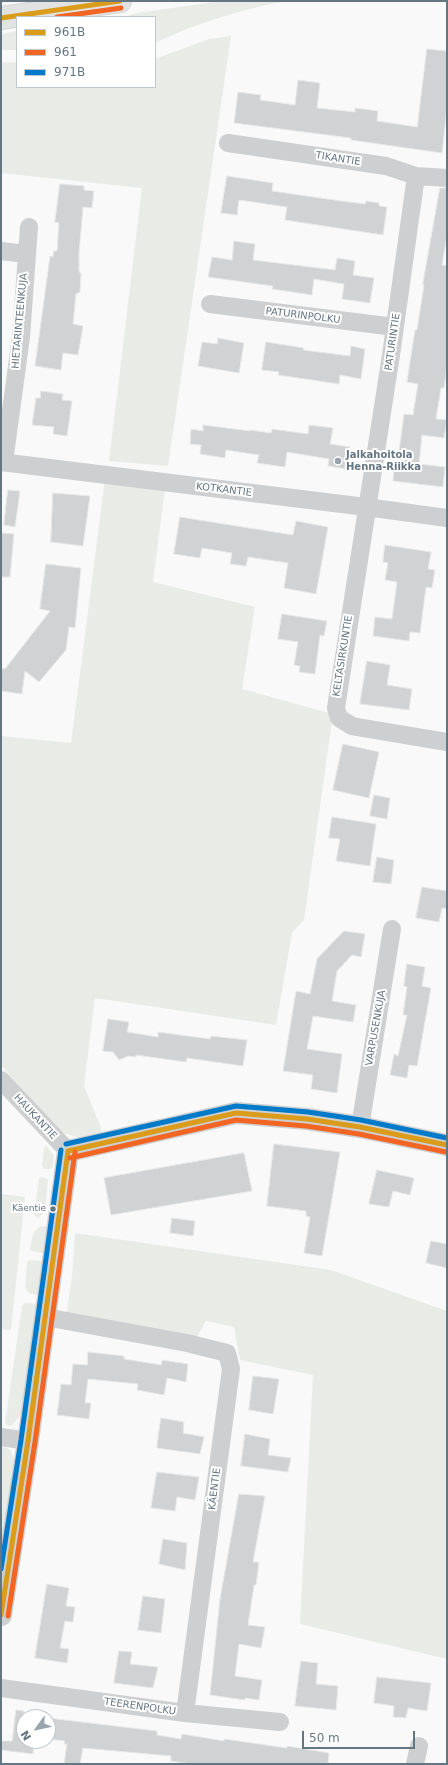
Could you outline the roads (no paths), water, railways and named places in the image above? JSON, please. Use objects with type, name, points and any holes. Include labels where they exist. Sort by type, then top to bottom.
[{"type":"main road","points":[[1,18],[120,1]]},
{"type":"street","name":"TIKANTIE","points":[[228,142],[386,166],[416,176],[447,178]]},
{"type":"street","name":"PATURINTIE","points":[[366,507],[395,327],[416,176]]},
{"type":"street","name":"HIETARINTEENKUJA","points":[[2,462],[21,337],[29,227]]},
{"type":"street","points":[[1,251],[26,254]]},
{"type":"street","name":"PATURINPOLKU","points":[[210,304],[395,327]]},
{"type":"street","name":"KOTKANTIE","points":[[2,462],[447,518]]},
{"type":"street","name":"KELTASIRKUNTIE","points":[[366,507],[336,708],[339,718],[352,726],[447,742]]},
{"type":"street","name":"VARPUSENKUJA","points":[[360,1127],[392,929]]},
{"type":"street","name":"HAUKANTIE","points":[[1,1080],[68,1152]]},
{"type":"street","points":[[1,1615],[28,1441],[68,1152],[236,1113],[307,1119],[360,1127],[447,1145]]},
{"type":"street","name":"KÄENTIE","points":[[45,1317],[187,1343],[227,1353],[231,1369],[185,1713]]},
{"type":"street","points":[[1,1437],[28,1441]]},
{"type":"street","name":"TEERENPOLKU","points":[[1,1688],[185,1713],[280,1722]]},
{"type":"street","points":[[416,1764],[419,1746]]},
{"type":"place","name":"Jalkahoitola Henna-Riikka","points":[[338,461]]},
{"type":"place","name":"Käentie","points":[[53,1209]]}]
